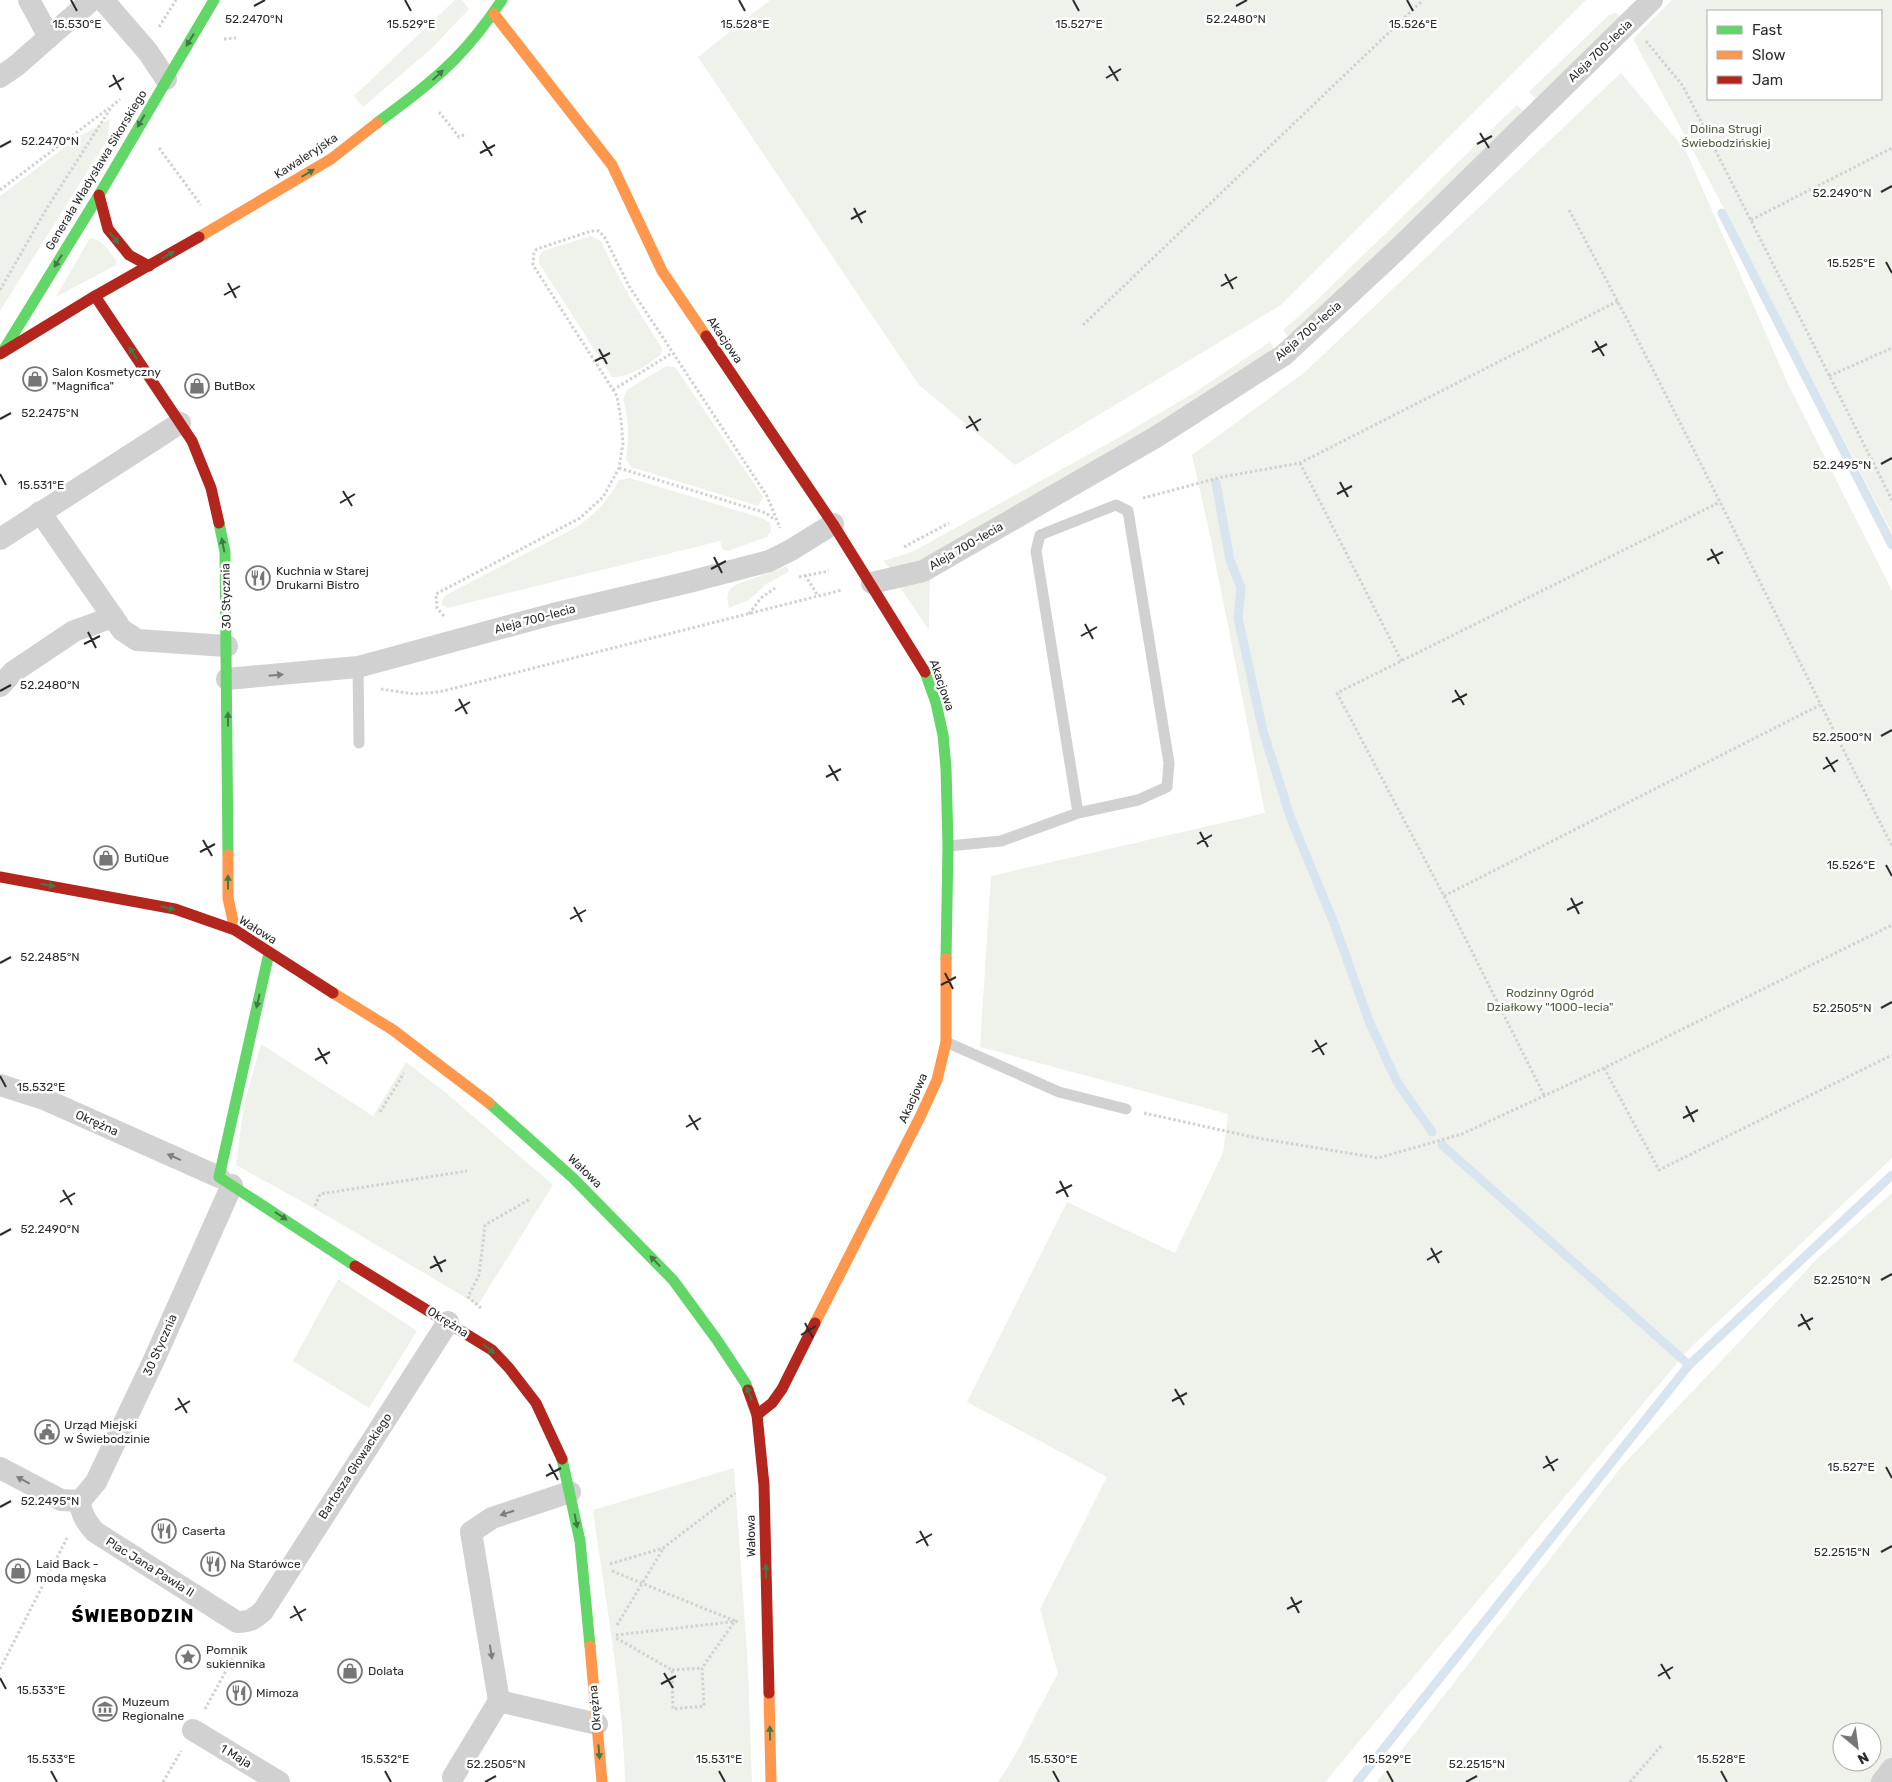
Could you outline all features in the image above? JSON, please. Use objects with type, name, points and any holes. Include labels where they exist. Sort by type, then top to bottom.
[{"type":"street","points":[[29,0],[49,38]]},
{"type":"street","points":[[0,76],[16,66],[92,0]]},
{"type":"street","points":[[103,0],[148,52],[166,79]]},
{"type":"street","name":"Generała Władysława Sikorskiego","points":[[1,354],[99,195],[214,0]]},
{"type":"street","name":"Kawaleryjska","points":[[1,354],[95,296],[331,159],[428,84],[455,59],[494,14],[502,0]]},
{"type":"street","name":"Aleja 700-lecia","points":[[872,583],[923,571],[1156,437],[1284,354],[1400,247],[1652,0]]},
{"type":"street","name":"Akacjowa","points":[[494,14],[612,165],[662,271],[872,583],[923,666],[936,703],[943,735],[946,768],[948,846],[946,1042],[937,1080],[924,1110],[782,1389],[772,1403],[757,1415]]},
{"type":"street","points":[[99,195],[108,229],[129,255],[149,266]]},
{"type":"street","name":"30 Stycznia","points":[[95,296],[192,441],[211,488],[225,552],[228,898],[235,930]]},
{"type":"street","points":[[0,539],[180,424]]},
{"type":"street","points":[[40,512],[122,630],[137,640],[226,646]]},
{"type":"street","name":"Aleja 700-lecia","points":[[227,679],[359,676],[553,614],[769,561],[833,524]]},
{"type":"street","points":[[0,686],[13,672],[74,632],[113,618]]},
{"type":"street","name":"Wałowa","points":[[0,877],[174,909],[235,930],[393,1030],[485,1100],[573,1178],[673,1280],[717,1340],[746,1384],[757,1415],[764,1486],[770,1782]]},
{"type":"street","name":"30 Stycznia","points":[[80,1506],[96,1482],[153,1362],[230,1183],[269,953]]},
{"type":"street","name":"Okrężna","points":[[0,1085],[44,1099],[230,1183],[340,1257],[492,1350],[509,1368],[536,1403],[563,1460],[580,1541],[602,1782]]},
{"type":"street","name":"Bartosza Głowackiego","points":[[259,1615],[448,1322]]},
{"type":"street","points":[[0,1468],[61,1500],[80,1506]]},
{"type":"street","points":[[453,1777],[499,1701],[472,1532],[492,1518],[570,1492]]},
{"type":"street","name":"Plac Jana Pawła II","points":[[80,1506],[86,1521],[95,1532],[237,1622],[249,1622],[259,1615]]},
{"type":"street","points":[[499,1701],[597,1724]]},
{"type":"street","name":"1 Maja","points":[[193,1730],[279,1782]]},
{"type":"street","points":[[1882,1782],[1892,1769]]},
{"type":"lane","points":[[948,846],[1001,841],[1078,813],[1138,800],[1167,787],[1169,763],[1128,511],[1116,505],[1040,535],[1036,551],[1078,813]]},
{"type":"lane","points":[[359,676],[359,743]]},
{"type":"lane","points":[[946,1042],[1059,1092],[1126,1109]]},
{"type":"path","points":[[148,52],[155,33],[176,0]]},
{"type":"path","points":[[1083,325],[1423,0]]},
{"type":"path","points":[[1630,21],[1683,86],[1892,500]]},
{"type":"path","points":[[0,190],[112,106],[125,94]]},
{"type":"path","points":[[0,290],[47,208],[112,106]]},
{"type":"path","points":[[436,109],[459,138],[466,134]]},
{"type":"path","points":[[157,145],[203,208]]},
{"type":"path","points":[[1751,220],[1892,148]]},
{"type":"path","points":[[1569,210],[1618,301],[1892,846]]},
{"type":"path","points":[[359,676],[414,694],[439,692],[818,596],[791,550],[767,496],[629,286],[605,238],[599,231],[591,231],[537,248],[534,252],[533,265],[616,396],[622,420],[623,443],[619,468],[603,497],[580,518],[436,594],[437,608],[446,619]]},
{"type":"path","points":[[1116,505],[1222,477],[1300,463],[1618,301]]},
{"type":"path","points":[[1829,376],[1892,348]]},
{"type":"path","points":[[613,390],[672,353]]},
{"type":"path","points":[[1300,463],[1402,662]]},
{"type":"path","points":[[619,468],[766,513],[777,521]]},
{"type":"path","points":[[1544,1094],[1444,896],[1337,693],[1720,502]]},
{"type":"path","points":[[899,550],[956,520]]},
{"type":"path","points":[[776,529],[777,521]]},
{"type":"path","points":[[791,579],[831,571]]},
{"type":"path","points":[[749,614],[760,598],[776,587]]},
{"type":"path","points":[[1444,896],[1820,705]]},
{"type":"path","points":[[1126,1109],[1257,1138],[1378,1158],[1462,1134],[1544,1094],[1604,1068],[1892,925]]},
{"type":"path","points":[[380,1112],[419,1050]]},
{"type":"path","points":[[1604,1068],[1659,1170],[1892,1055]]},
{"type":"path","points":[[311,1213],[320,1194],[467,1171]]},
{"type":"path","points":[[479,1275],[485,1225],[530,1199]]},
{"type":"path","points":[[601,1567],[663,1548],[736,1493]]},
{"type":"path","points":[[0,1669],[80,1506]]},
{"type":"path","points":[[611,1635],[663,1548]]},
{"type":"path","points":[[609,1570],[735,1621]]},
{"type":"path","points":[[163,1782],[259,1615]]},
{"type":"path","points":[[611,1635],[745,1620]]},
{"type":"path","points":[[672,1670],[673,1709],[704,1706],[702,1668],[735,1621]]},
{"type":"path","points":[[611,1635],[672,1670],[702,1668]]},
{"type":"path","points":[[1630,1782],[1662,1746]]},
{"type":"green space","points":[[455,0],[462,0],[469,9],[431,49],[363,107],[354,96]]},
{"type":"green space","points":[[770,0],[1586,0],[1281,305],[1015,465],[919,385],[698,57]]},
{"type":"green space","name":"Dolina Strugi Świebodzińskiej","points":[[1672,0],[1892,0],[1892,533],[1719,199],[1633,39]]},
{"type":"green space","points":[[1616,13],[1624,19],[1539,102],[1529,92],[1609,15]]},
{"type":"green space","name":"Rodzinny Ogród Działkowy \"1000-lecia\"","points":[[1621,73],[1686,151],[1788,384],[1892,591],[1892,1158],[1689,1349],[1325,1782],[998,1782],[1015,1756],[1058,1674],[1040,1609],[1107,1477],[967,1402],[1067,1202],[1175,1253],[1223,1153],[1228,1114],[980,1047],[991,876],[1265,813],[1211,540],[1192,455],[1305,372]]},
{"type":"green space","points":[[1517,105],[1526,114],[1291,341],[1283,330],[1315,302]]},
{"type":"green space","points":[[110,119],[107,140],[0,311],[0,196],[80,136]]},
{"type":"green space","points":[[591,236],[601,241],[629,296],[662,348],[661,354],[638,370],[618,377],[612,377],[539,263],[539,256],[543,251]]},
{"type":"green space","points":[[90,238],[98,240],[105,246],[116,260],[116,265],[56,297]]},
{"type":"green space","points":[[1270,342],[1276,352],[1240,378],[925,560],[891,569],[883,561],[912,552],[1111,442],[1192,394]]},
{"type":"green space","points":[[666,366],[675,367],[763,497],[758,506],[631,467],[626,459],[628,429],[623,399],[627,390]]},
{"type":"green space","points":[[630,478],[762,518],[770,523],[771,531],[767,537],[728,551],[723,550],[720,541],[447,608],[442,605],[442,600],[446,595],[575,528],[600,507],[619,480]]},
{"type":"green space","points":[[787,566],[789,572],[766,584],[749,600],[729,608],[728,595],[735,585]]},
{"type":"green space","points":[[930,572],[929,630],[897,583]]},
{"type":"green space","points":[[261,1044],[373,1116],[406,1062],[445,1092],[553,1185],[478,1305],[331,1218],[236,1165],[244,1104]]},
{"type":"green space","points":[[1892,1193],[1892,1782],[1377,1782],[1622,1466],[1819,1257]]},
{"type":"green space","points":[[338,1279],[417,1331],[369,1408],[293,1361]]},
{"type":"green space","points":[[734,1468],[748,1667],[752,1782],[625,1782],[621,1714],[613,1646],[593,1510]]},
{"type":"waterway","points":[[1722,213],[1892,545]]},
{"type":"waterway","points":[[1216,483],[1230,560],[1241,588],[1238,618],[1263,731],[1291,819],[1334,923],[1369,1021],[1397,1082],[1432,1132]]},
{"type":"waterway","points":[[1442,1145],[1689,1365],[1892,1175]]},
{"type":"waterway","points":[[1357,1782],[1689,1365]]},
{"type":"traffic: fast","points":[[5,348],[99,195],[214,0]]},
{"type":"traffic: fast","points":[[377,123],[427,85],[454,60],[502,0]]},
{"type":"traffic: fast","points":[[219,523],[225,552],[228,855]]},
{"type":"traffic: fast","points":[[925,672],[936,703],[943,735],[946,768],[948,846],[946,959]]},
{"type":"traffic: fast","points":[[269,953],[219,1177],[355,1266]]},
{"type":"traffic: fast","points":[[489,1103],[573,1178],[673,1280],[717,1340],[748,1390]]},
{"type":"traffic: fast","points":[[562,1459],[580,1541],[590,1646]]},
{"type":"traffic: slow","points":[[494,14],[612,165],[662,271],[706,336]]},
{"type":"traffic: slow","points":[[199,237],[331,159],[377,123]]},
{"type":"traffic: slow","points":[[228,855],[228,898],[235,930]]},
{"type":"traffic: slow","points":[[815,1323],[937,1080],[946,1042],[946,959]]},
{"type":"traffic: slow","points":[[333,993],[393,1030],[489,1103]]},
{"type":"traffic: slow","points":[[590,1646],[602,1782]]},
{"type":"traffic: slow","points":[[769,1693],[771,1782]]},
{"type":"traffic: jam","points":[[99,195],[108,229],[129,255],[149,266]]},
{"type":"traffic: jam","points":[[0,354],[95,296],[199,237]]},
{"type":"traffic: jam","points":[[95,296],[192,441],[211,488],[219,523]]},
{"type":"traffic: jam","points":[[706,336],[833,524],[925,672]]},
{"type":"traffic: jam","points":[[0,877],[175,909],[235,930],[333,993]]},
{"type":"traffic: jam","points":[[355,1266],[492,1350],[509,1368],[536,1403],[562,1459]]},
{"type":"traffic: jam","points":[[757,1415],[772,1403],[782,1389],[815,1323]]},
{"type":"traffic: jam","points":[[748,1390],[757,1415],[764,1485],[769,1693]]},
{"type":"place","name":"Salon Kosmetyczny \"Magnifica\"","points":[[35,379]]},
{"type":"place","name":"ButBox","points":[[197,386]]},
{"type":"place","name":"Kuchnia w Starej Drukarni Bistro","points":[[258,578]]},
{"type":"place","name":"ButiQue","points":[[106,858]]},
{"type":"place","name":"Urząd Miejski w Świebodzinie","points":[[47,1432]]},
{"type":"place","name":"Caserta","points":[[164,1531]]},
{"type":"place","name":"Na Starówce","points":[[213,1564]]},
{"type":"place","name":"Laid Back - moda męska","points":[[18,1571]]},
{"type":"place","name":"Pomnik sukiennika","points":[[188,1657]]},
{"type":"place","name":"Dolata","points":[[350,1671]]},
{"type":"place","name":"Mimoza","points":[[239,1693]]},
{"type":"place","name":"Muzeum Regionalne","points":[[105,1709]]},
{"type":"district","name":"ŚWIEBODZIN","points":[[133,1616]]}]
